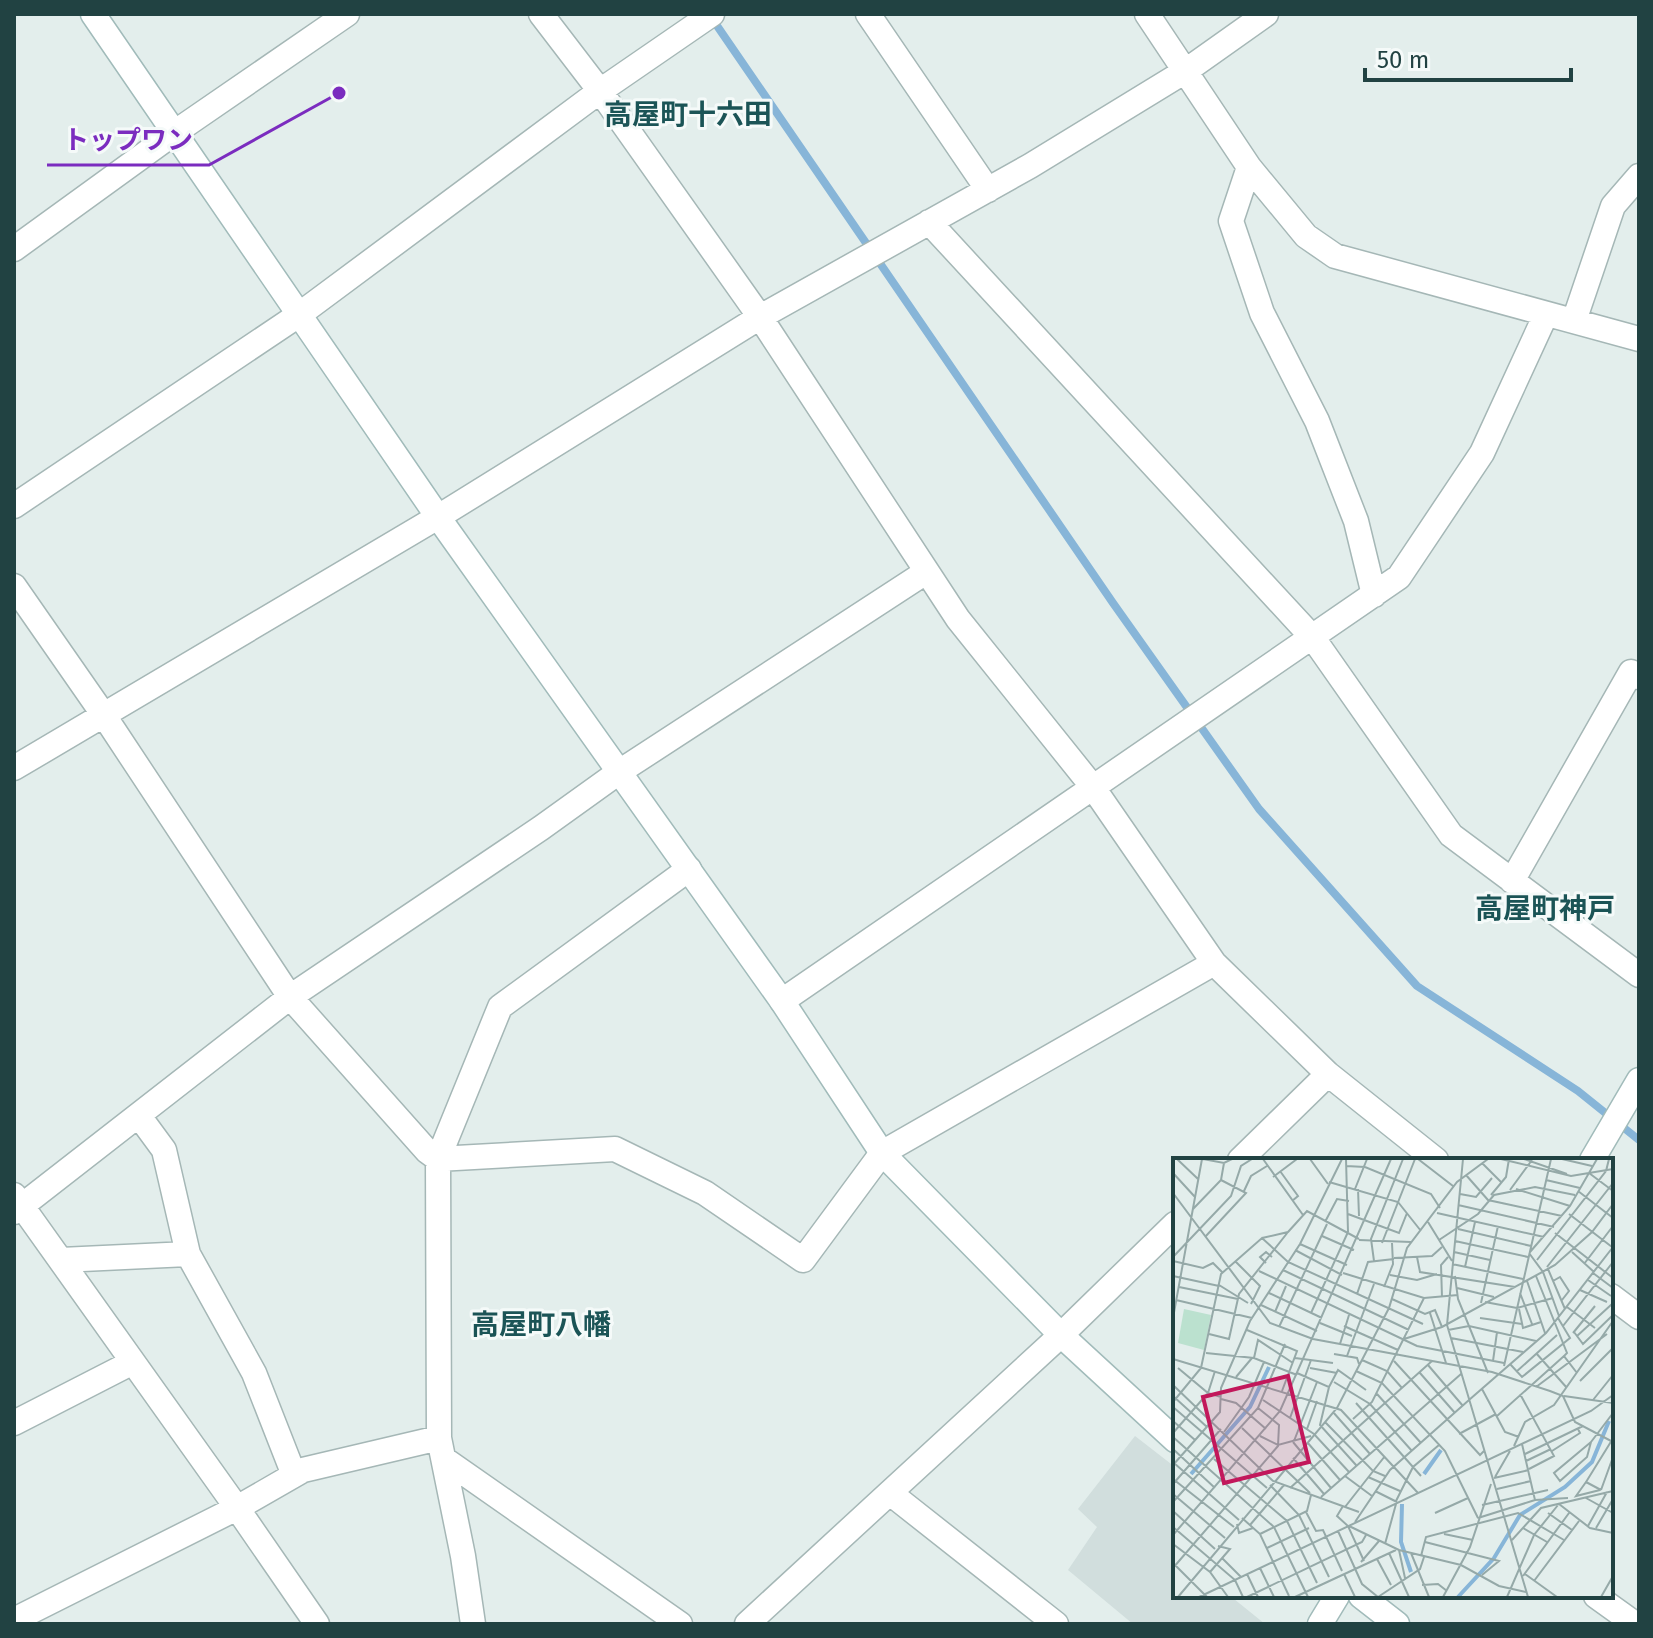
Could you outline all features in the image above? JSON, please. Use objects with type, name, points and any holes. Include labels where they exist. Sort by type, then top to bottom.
[{"type":"street","points":[[93,14],[438,517],[782,1001],[882,1153],[1061,1335],[1173,1438]]},
{"type":"street","points":[[14,249],[174,133],[347,14]]},
{"type":"street","points":[[541,14],[600,91],[760,317],[958,619],[1092,786],[1214,963],[1328,1074],[1433,1158]]},
{"type":"street","points":[[14,506],[300,314],[600,91],[712,14]]},
{"type":"street","points":[[868,14],[988,190]]},
{"type":"street","points":[[1147,14],[1249,167],[1306,236],[1335,256],[1639,339]]},
{"type":"street","points":[[14,768],[438,517],[760,317],[988,190],[1187,70],[1266,14]]},
{"type":"street","points":[[1249,167],[1231,221],[1262,313],[1317,421],[1356,521],[1374,595]]},
{"type":"street","points":[[1574,321],[1613,206],[1639,176]]},
{"type":"street","points":[[929,222],[1313,638],[1451,835],[1639,975]]},
{"type":"street","points":[[782,1001],[1399,577],[1482,453],[1546,314]]},
{"type":"street","points":[[317,1624],[61,1260],[17,1205],[139,1116],[290,997],[619,772],[926,572]]},
{"type":"street","points":[[14,586],[103,714],[290,997],[427,1151],[438,1159],[615,1149],[705,1193],[803,1260],[882,1153],[1214,963]]},
{"type":"street","points":[[1512,881],[1631,672],[1639,677]]},
{"type":"street","points":[[473,1624],[442,1448],[438,1159],[500,1007],[689,869]]},
{"type":"street","points":[[1242,1158],[1328,1074]]},
{"type":"street","points":[[1593,1158],[1639,1080]]},
{"type":"street","points":[[139,1116],[164,1150],[188,1254],[254,1373],[294,1475]]},
{"type":"street","points":[[747,1624],[1061,1335],[1173,1226]]},
{"type":"street","points":[[61,1260],[188,1254]]},
{"type":"street","points":[[1613,1298],[1639,1317]]},
{"type":"street","points":[[14,1423],[133,1362]]},
{"type":"street","points":[[14,1620],[237,1508],[303,1470],[442,1448],[680,1624]]},
{"type":"street","points":[[890,1493],[1056,1624]]},
{"type":"street","points":[[1320,1624],[1336,1598]]},
{"type":"street","points":[[1364,1598],[1397,1624]]},
{"type":"street","points":[[1599,1598],[1635,1624]]},
{"type":"shaded area","points":[[1135,1436],[1173,1465],[1173,1598],[1234,1598],[1265,1624],[1133,1624],[1068,1570],[1097,1527],[1078,1509]]},
{"type":"waterway","points":[[711,17],[1113,603],[1259,809],[1417,986],[1578,1091],[1639,1140]]},
{"type":"place","name":"トップワン","points":[[339,93]]},
{"type":"district","name":"高屋町十六田","points":[[688,114]]},
{"type":"district","name":"高屋町神戸","points":[[1545,908]]},
{"type":"district","name":"高屋町八幡","points":[[541,1324]]}]
